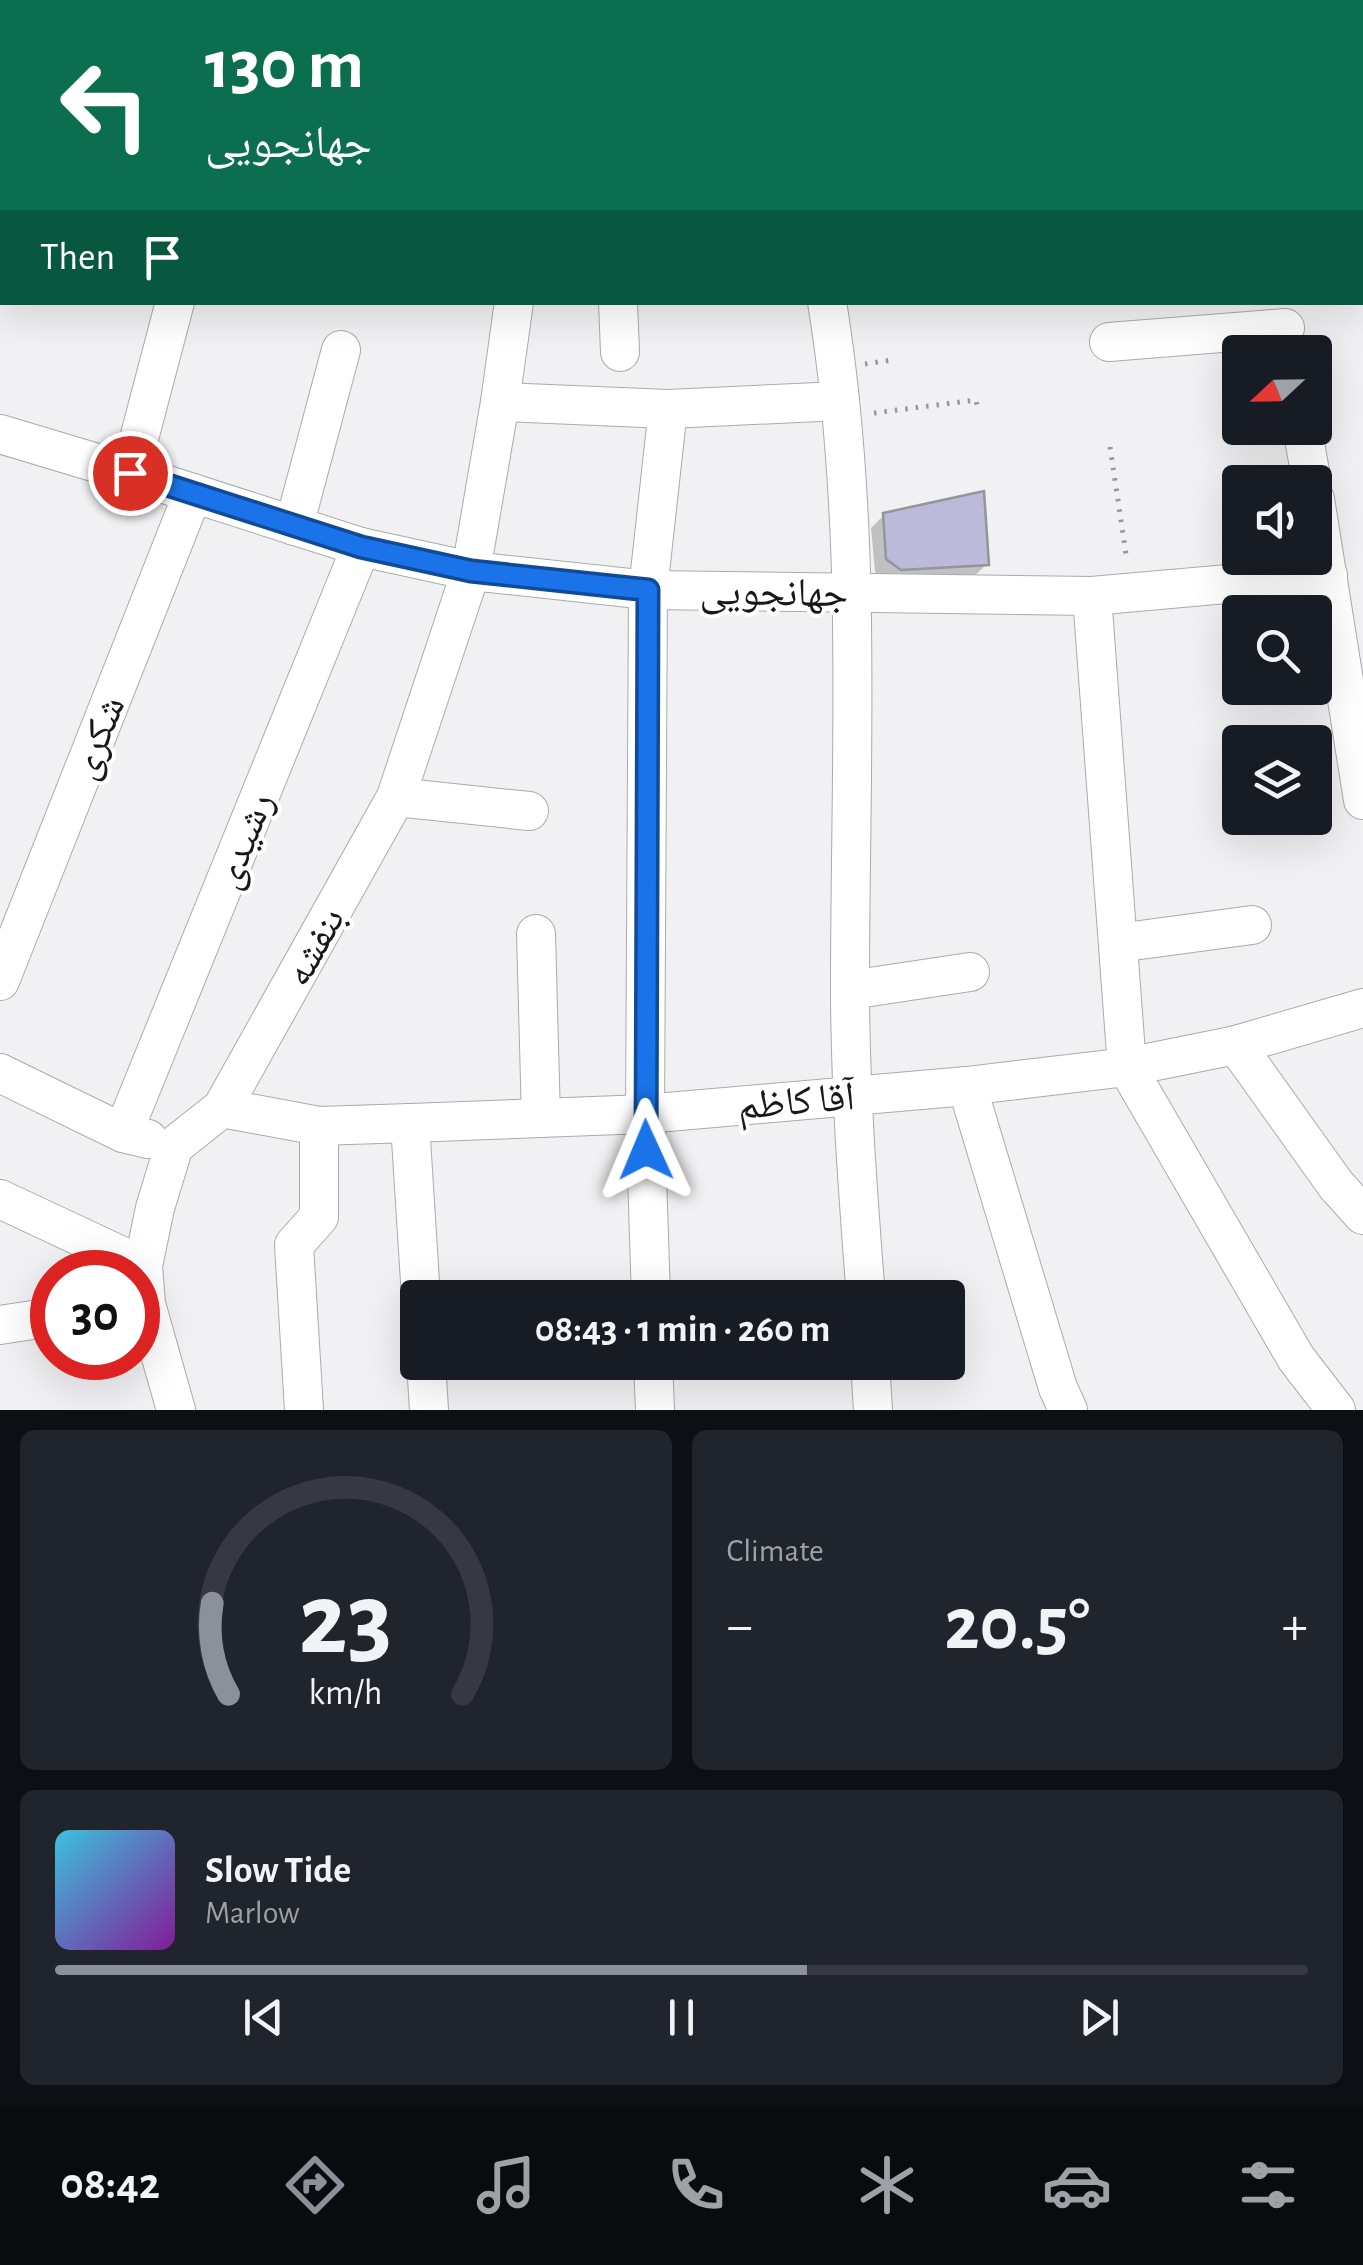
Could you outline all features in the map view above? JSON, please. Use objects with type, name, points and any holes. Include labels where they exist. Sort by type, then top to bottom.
[{"type":"street","points":[[130,473],[175,305]]},
{"type":"street","name":"بنفشه","points":[[174,1146],[222,1108],[396,797],[471,571],[514,305]]},
{"type":"street","points":[[618,305],[620,352]]},
{"type":"street","points":[[828,305],[838,367],[852,546],[850,990],[852,1095],[865,1280]]},
{"type":"street","points":[[1109,342],[1285,328]]},
{"type":"street","points":[[294,526],[341,350]]},
{"type":"street","points":[[500,402],[668,409],[841,409]]},
{"type":"street","points":[[650,1280],[645,1114],[648,590],[668,409]]},
{"type":"street","name":"جهانجویی","points":[[0,434],[361,547],[471,571],[648,590],[1092,596],[1328,575]]},
{"type":"street","name":"شکری","points":[[0,981],[193,493]]},
{"type":"street","name":"رشیدی","points":[[123,1133],[361,547]]},
{"type":"street","points":[[1328,575],[1363,800]]},
{"type":"street","points":[[1092,596],[1128,1067],[1296,1358],[1336,1410]]},
{"type":"street","points":[[396,797],[529,812]]},
{"type":"street","points":[[1118,944],[1252,925]]},
{"type":"street","points":[[536,934],[541,1118]]},
{"type":"street","points":[[850,990],[970,972]]},
{"type":"street","name":"آقا کاظم","points":[[222,1108],[319,1126],[645,1114],[967,1086],[1128,1067],[1236,1046],[1363,1008]]},
{"type":"street","points":[[1236,1046],[1336,1185],[1363,1215]]},
{"type":"street","points":[[0,1072],[123,1133],[174,1146],[146,1250]]},
{"type":"street","points":[[967,1086],[1068,1410]]},
{"type":"street","points":[[410,1123],[420,1280]]},
{"type":"street","points":[[304,1410],[294,1244],[319,1217],[319,1126]]},
{"type":"street","points":[[0,1199],[109,1250]]},
{"type":"street","points":[[0,1325],[30,1320]]},
{"type":"street","points":[[160,1361],[176,1410]]},
{"type":"street","points":[[427,1380],[428,1410]]},
{"type":"street","points":[[654,1380],[655,1410]]},
{"type":"street","points":[[872,1380],[874,1410]]},
{"type":"path","points":[[841,409],[976,400],[978,410]]},
{"type":"path","points":[[1110,446],[1132,594]]},
{"type":"building","points":[[984,491],[989,565],[901,570],[886,559],[883,513]]},
{"type":"route","points":[[130,473],[361,547],[471,571],[648,590],[646,1150]]}]
